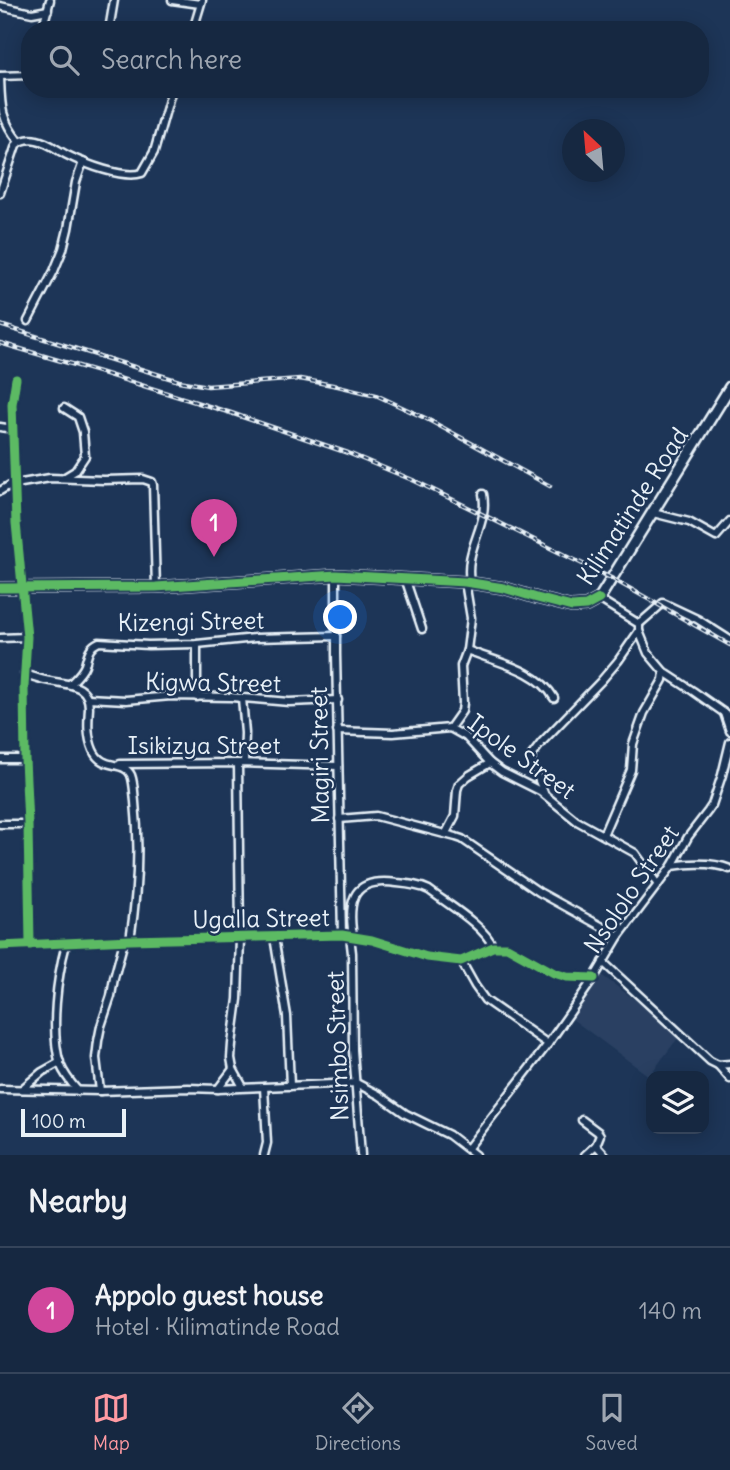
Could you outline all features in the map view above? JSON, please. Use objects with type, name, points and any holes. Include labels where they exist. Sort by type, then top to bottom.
[{"type":"main road","name":"Kilimatinde Road","points":[[0,588],[156,587],[336,575],[467,582],[504,588],[572,607],[586,606],[599,599],[730,387]]},
{"type":"street","points":[[45,21],[50,0]]},
{"type":"street","points":[[110,21],[114,0]]},
{"type":"street","points":[[172,0],[201,2],[196,21]]},
{"type":"street","points":[[0,6],[32,13],[48,10]]},
{"type":"street","points":[[19,142],[2,116],[0,76],[21,75]]},
{"type":"street","points":[[0,193],[16,145],[32,139],[83,162],[127,175],[142,173],[154,152],[169,98]]},
{"type":"street","points":[[28,321],[47,287],[63,249],[76,182],[83,162]]},
{"type":"street","points":[[16,379],[13,392],[15,484],[18,550],[27,637],[24,674],[30,945]]},
{"type":"street","points":[[63,479],[75,471],[85,456],[83,432],[78,417],[64,408]]},
{"type":"street","points":[[0,427],[13,429]]},
{"type":"street","points":[[0,491],[10,485],[50,478],[152,482],[156,587]]},
{"type":"street","points":[[450,728],[462,711],[461,666],[467,650],[471,618],[467,582],[469,558],[484,515],[482,494]]},
{"type":"street","points":[[653,513],[689,522],[716,537],[730,521]]},
{"type":"street","name":"Magiri Street","points":[[336,575],[339,818],[348,936]]},
{"type":"street","points":[[405,578],[422,629]]},
{"type":"street","points":[[599,599],[639,628],[648,653],[664,672],[727,715],[730,731]]},
{"type":"street","points":[[545,796],[531,761],[532,755],[601,681],[618,661],[639,628],[663,603],[730,640]]},
{"type":"street","name":"Kizengi Street","points":[[70,684],[82,671],[88,652],[99,642],[198,644],[254,638],[336,636]]},
{"type":"street","points":[[0,638],[27,637]]},
{"type":"street","points":[[197,696],[198,644]]},
{"type":"street","points":[[467,650],[519,669],[544,684],[554,698]]},
{"type":"street","points":[[603,835],[631,770],[633,744],[644,713],[663,680],[664,672]]},
{"type":"street","points":[[24,674],[70,684],[83,692],[88,698],[88,731],[93,750],[102,762],[125,768],[133,783],[137,819],[136,905],[100,1033],[96,1058],[100,1091]]},
{"type":"street","name":"Kigwa Street","points":[[88,698],[126,700],[197,696],[289,702],[338,700]]},
{"type":"street","points":[[242,698],[245,733],[241,763],[240,938],[238,999],[231,1058],[233,1069],[243,1087]]},
{"type":"street","name":"Ipole Street","points":[[337,731],[393,733],[450,728],[466,737],[502,772],[527,784],[577,821],[635,853],[657,886]]},
{"type":"street","name":"Nsololo Street","points":[[471,1153],[712,805],[730,743]]},
{"type":"street","points":[[0,759],[25,759]]},
{"type":"street","name":"Isikizya Street","points":[[112,765],[241,763],[338,766]]},
{"type":"street","points":[[446,833],[455,816],[459,784],[490,763]]},
{"type":"street","points":[[339,818],[376,817],[462,839],[539,892],[619,936]]},
{"type":"street","points":[[0,824],[28,824]]},
{"type":"street","points":[[672,866],[701,864],[720,865],[730,869]]},
{"type":"street","points":[[348,936],[353,898],[363,887],[384,881],[429,890],[483,931],[493,947]]},
{"type":"street","name":"Ugalla Street","points":[[0,946],[348,936],[372,940],[426,957],[461,961]]},
{"type":"street","name":"Nsimbo Street","points":[[348,936],[352,953],[353,1050],[360,1155]]},
{"type":"street","points":[[274,937],[287,1016],[290,1086]]},
{"type":"street","points":[[66,943],[57,983],[60,1062],[66,1076],[78,1091]]},
{"type":"street","points":[[548,1044],[485,1000],[461,961],[493,947],[507,947],[554,973],[567,977],[594,978]]},
{"type":"street","points":[[603,962],[710,1062],[718,1065],[730,1064]]},
{"type":"street","points":[[22,1090],[42,1072],[60,1062]]},
{"type":"street","points":[[718,1065],[730,1079]]},
{"type":"street","points":[[218,1089],[233,1069]]},
{"type":"street","points":[[0,1089],[100,1091],[356,1083],[379,1094],[407,1114],[449,1135],[471,1153]]},
{"type":"street","points":[[264,1087],[267,1143],[264,1155]]},
{"type":"street","points":[[582,1120],[600,1136],[596,1145],[585,1155]]},
{"type":"street","points":[[596,1145],[605,1155]]},
{"type":"shaded area","points":[[600,974],[681,1034],[653,1071],[646,1071],[646,1074],[568,1016]]},
{"type":"railway","points":[[0,325],[179,381],[208,386],[300,379],[376,395],[425,418],[550,486]]},
{"type":"railway","points":[[0,343],[231,413],[348,453],[415,481],[611,578],[730,645]]},
{"type":"cycle path","points":[[16,379],[12,404],[16,523],[27,637],[24,687],[30,945]]},
{"type":"cycle path","points":[[0,588],[156,587],[336,575],[465,582],[504,588],[572,607],[586,606],[599,599]]},
{"type":"cycle path","points":[[0,946],[342,935],[372,940],[427,957],[461,961],[493,947],[507,947],[554,973],[567,977],[594,978]]},
{"type":"place","name":"Appolo guest house","points":[[214,557]]}]
